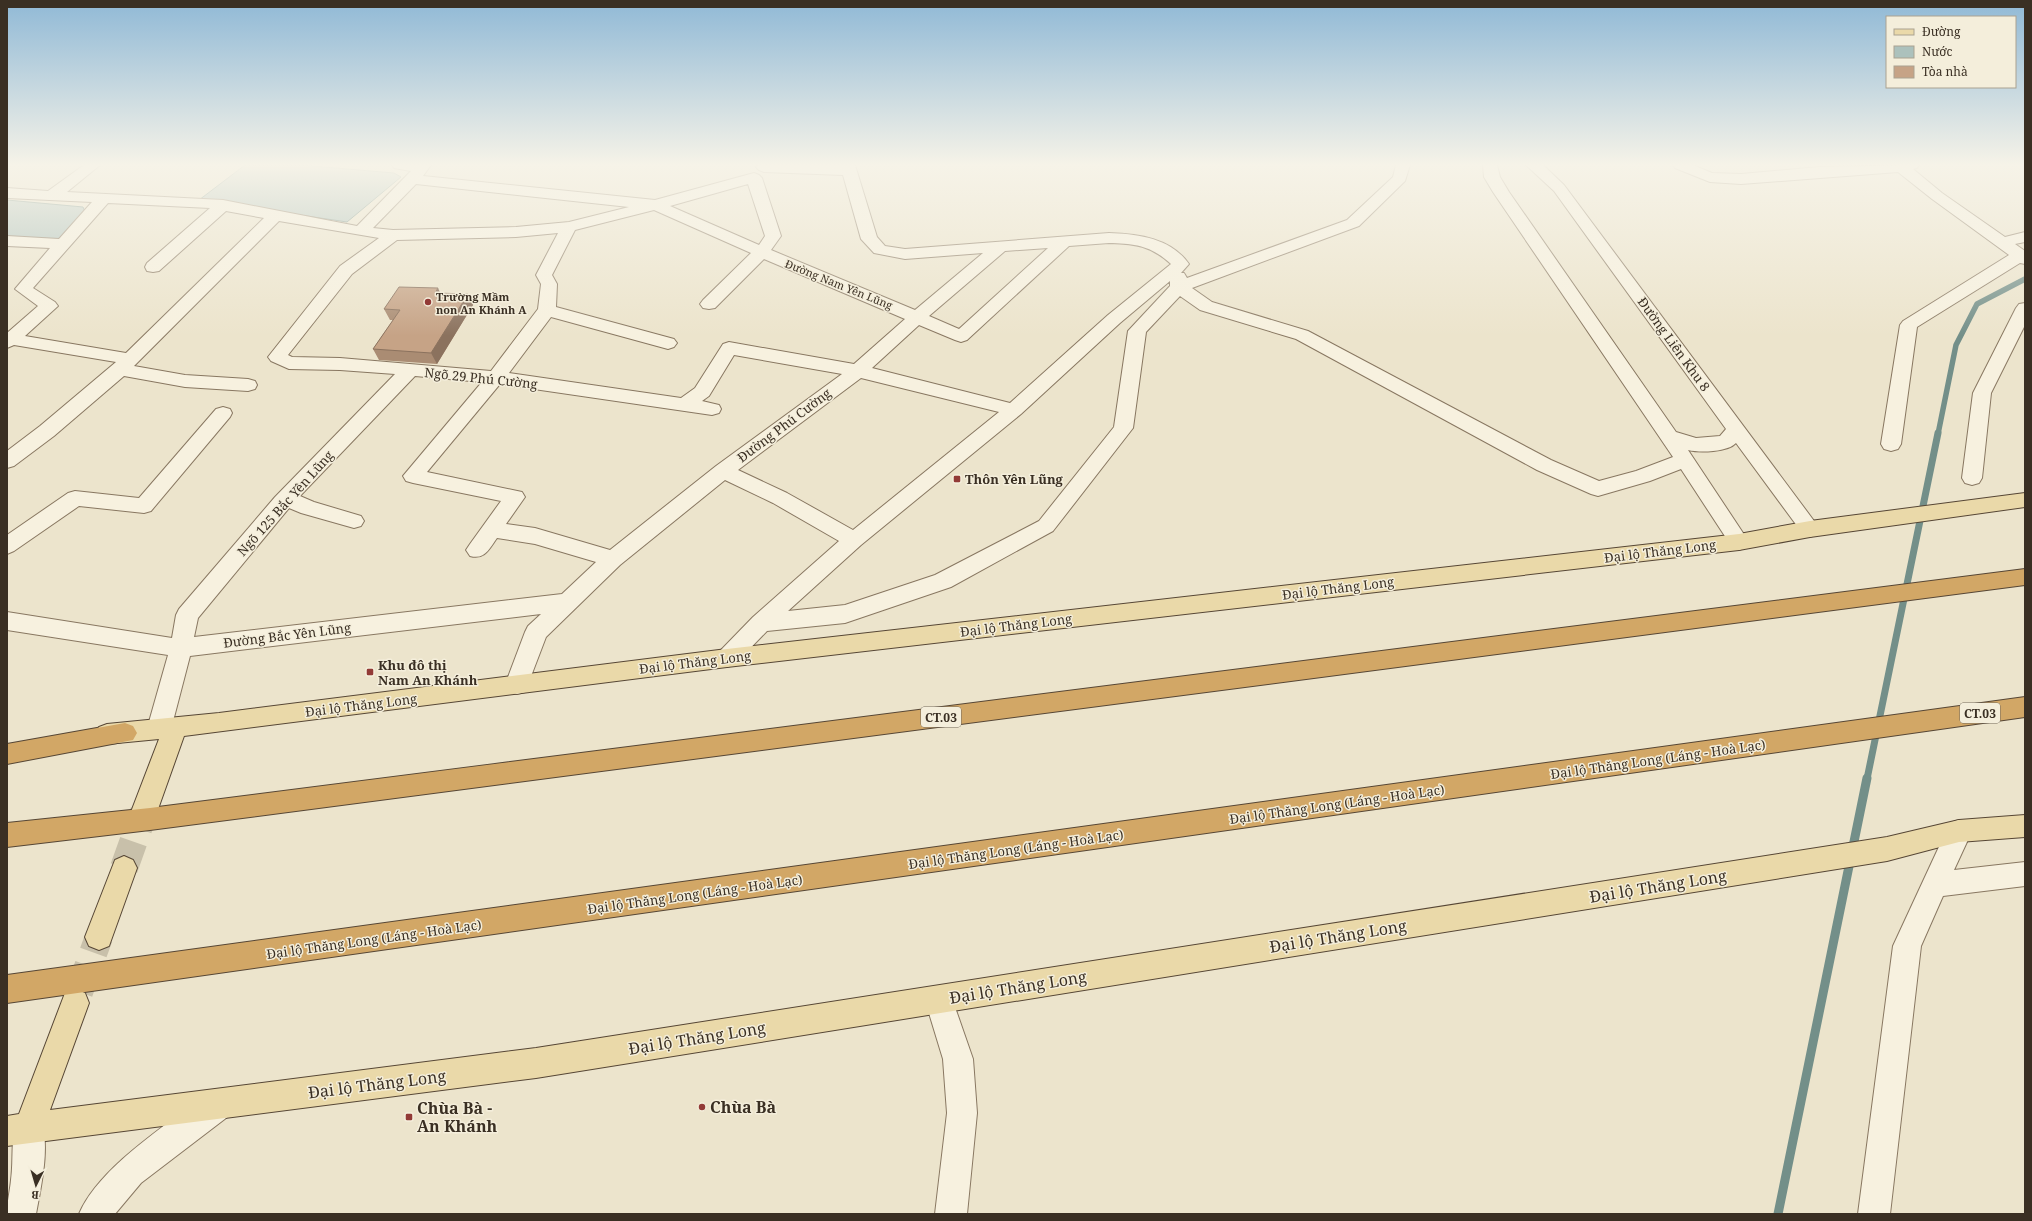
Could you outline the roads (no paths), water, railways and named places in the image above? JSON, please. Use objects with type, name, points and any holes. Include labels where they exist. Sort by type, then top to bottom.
[{"type":"highway","name":"CT.03","points":[[7,835],[150,819],[2025,577]]},
{"type":"highway","name":"Đại lộ Thăng Long (Láng - Hoà Lạc)","points":[[7,989],[2025,707]]},
{"type":"highway","points":[[7,754],[125,733]]},
{"type":"main road","name":"Đại lộ Thăng Long","points":[[7,744],[167,729],[727,658],[1739,542],[1810,528],[2025,500]]},
{"type":"main road","points":[[144,812],[167,729]]},
{"type":"main road","name":"Đại lộ Thăng Long","points":[[18,1130],[536,1063],[1887,849],[1959,831],[2025,826]]},
{"type":"main road","points":[[99,937],[124,868]]},
{"type":"main road","points":[[18,1130],[75,1003]]},
{"type":"street","points":[[9,341],[49,306],[23,290],[83,222]]},
{"type":"street","points":[[153,267],[204,222]]},
{"type":"street","points":[[7,461],[47,431],[125,364],[269,222]]},
{"type":"street","points":[[313,222],[393,235],[447,235],[516,232],[569,227],[589,222]]},
{"type":"street","points":[[361,231],[370,222]]},
{"type":"street","name":"Đường Nam Yên Lũng","points":[[694,222],[762,252],[918,316],[961,336],[1064,242]]},
{"type":"street","points":[[709,304],[762,252],[773,236],[770,222]]},
{"type":"street","points":[[863,222],[868,239],[880,250],[905,254],[1109,238],[1140,239],[1163,248],[1181,264]]},
{"type":"street","points":[[761,623],[853,612],[944,581],[1046,526],[1123,428],[1137,331],[1179,287],[1353,222]]},
{"type":"street","points":[[1522,222],[1670,437],[1739,542]]},
{"type":"street","name":"Đường Liên Khu 8","points":[[1584,222],[1810,528]]},
{"type":"street","points":[[1891,444],[1909,325],[2022,258],[1972,222]]},
{"type":"street","points":[[477,550],[515,497],[413,476],[496,377],[547,310],[549,284],[544,275],[569,227]]},
{"type":"street","name":"Ngõ 29 Phú Cường","points":[[393,235],[346,270],[277,357],[289,363],[340,364],[409,371],[496,377],[712,409]]},
{"type":"street","points":[[2001,243],[2025,236]]},
{"type":"street","points":[[7,252],[14,241],[63,244]]},
{"type":"street","name":"Đường Phú Cường","points":[[517,685],[536,632],[613,560],[723,471],[858,370],[918,316],[1000,247]]},
{"type":"street","points":[[1179,287],[1178,270],[1181,264]]},
{"type":"street","points":[[727,658],[761,623],[854,540],[1014,410],[1114,319],[1181,264]]},
{"type":"street","points":[[1179,287],[1206,306],[1302,335],[1544,466],[1598,489],[1643,476],[1685,460]]},
{"type":"street","points":[[1972,478],[1982,393],[2025,308]]},
{"type":"street","points":[[547,310],[668,343]]},
{"type":"street","points":[[1114,319],[1137,331]]},
{"type":"street","points":[[9,341],[125,364],[185,382],[248,385]]},
{"type":"street","points":[[684,405],[702,392],[729,348],[858,370],[1014,410]]},
{"type":"street","name":"Ngõ 125 Bắc Yên Lũng","points":[[167,729],[187,615],[286,498],[409,371]]},
{"type":"street","points":[[7,546],[75,498],[144,506],[223,413]]},
{"type":"street","points":[[1670,437],[1695,445],[1726,442],[1738,430]]},
{"type":"street","points":[[723,471],[780,498],[854,540]]},
{"type":"street","points":[[286,498],[308,508],[354,521]]},
{"type":"street","points":[[492,530],[535,536],[613,560]]},
{"type":"street","name":"Đường Bắc Yên Lũng","points":[[7,622],[181,648],[567,602]]},
{"type":"street","points":[[1874,1214],[1907,946],[1959,831]]},
{"type":"street","points":[[1934,885],[2025,874]]},
{"type":"street","points":[[939,1000],[958,1059],[962,1112],[951,1214]]},
{"type":"street","points":[[95,1214],[130,1172],[219,1104]]},
{"type":"street","points":[[18,1130],[27,1179],[20,1214]]},
{"type":"water","points":[[7,222],[77,222],[59,239],[7,239]]},
{"type":"waterway","points":[[1938,434],[1956,345],[1977,304],[2025,279]]},
{"type":"waterway","points":[[1867,779],[1938,433]]},
{"type":"waterway","points":[[1778,1214],[1867,778]]},
{"type":"tunnel","points":[[124,868],[144,812]]},
{"type":"tunnel","points":[[79,992],[99,937]]},
{"type":"place","name":"Trường Mầm non An Khánh A","points":[[428,302]]},
{"type":"place","name":"Thôn Yên Lũng","points":[[957,479]]},
{"type":"place","name":"Khu đô thị Nam An Khánh","points":[[370,672]]},
{"type":"place","name":"Chùa Bà","points":[[702,1107]]},
{"type":"place","name":"Chùa Bà - An Khánh","points":[[409,1117]]}]
